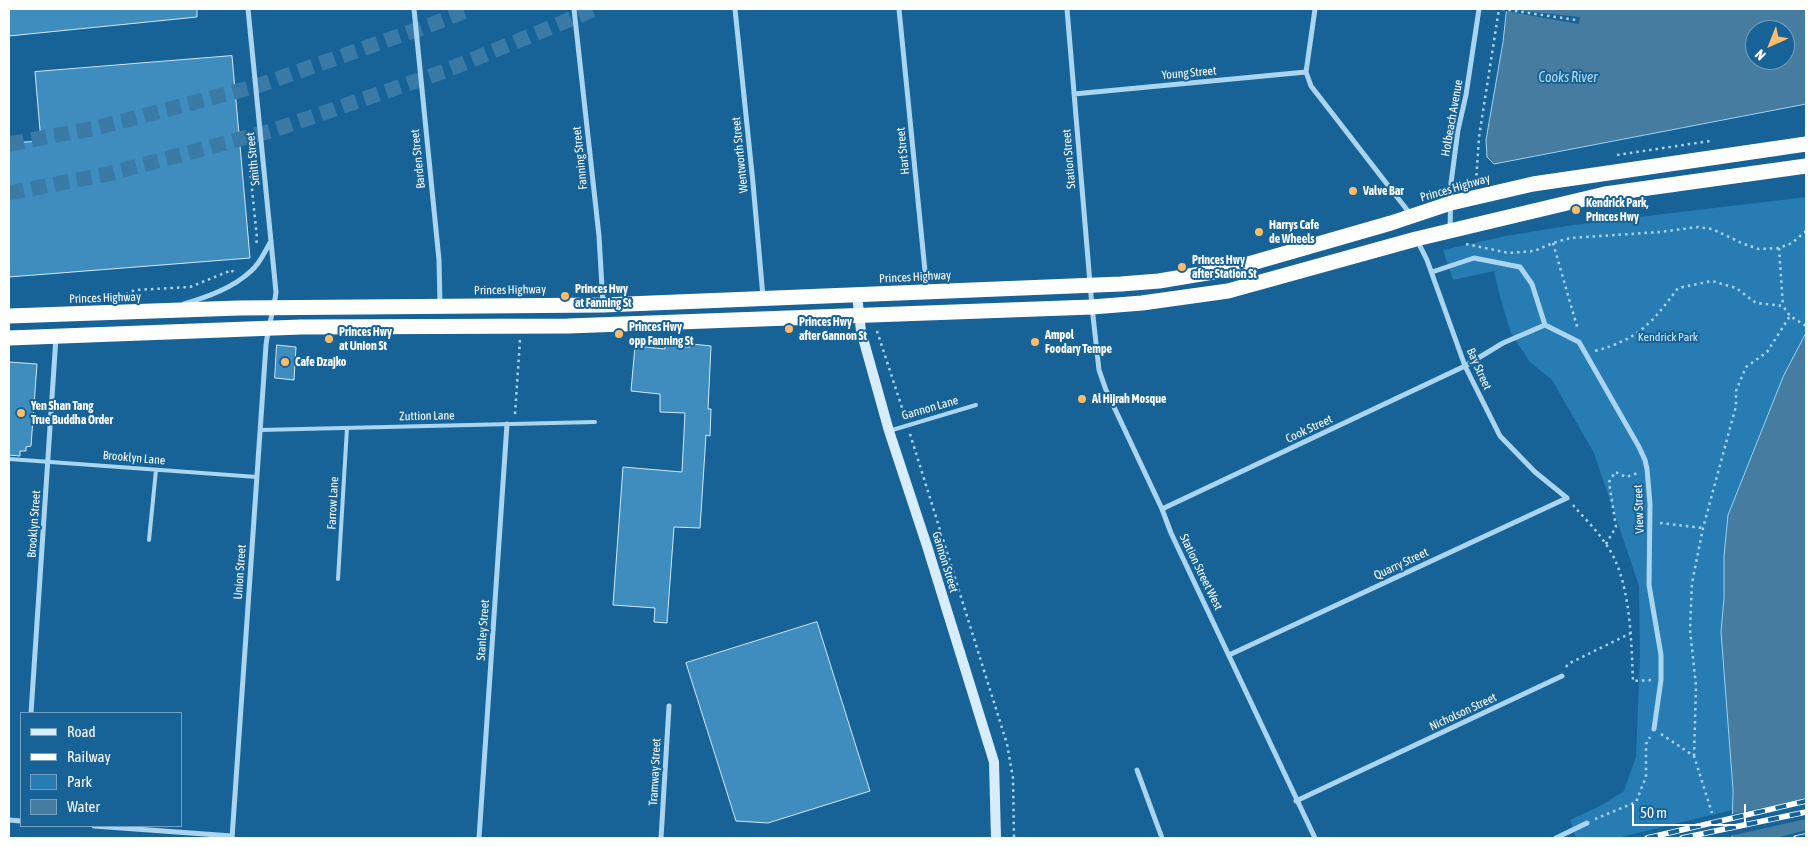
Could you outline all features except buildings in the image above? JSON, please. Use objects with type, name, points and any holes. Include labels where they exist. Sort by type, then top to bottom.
[{"type":"highway","name":"Princes Highway","points":[[9,316],[274,308],[604,305],[1090,286],[1159,281],[1231,269],[1413,217],[1451,203],[1532,184],[1806,144]]},
{"type":"highway","points":[[9,338],[301,327],[568,326],[1092,307],[1142,303],[1228,291],[1450,230],[1605,194],[1806,166]]},
{"type":"street","name":"Smith Street","points":[[248,9],[276,292],[274,308]]},
{"type":"street","name":"Barden Street","points":[[414,9],[439,260],[440,306]]},
{"type":"street","name":"Fanning Street","points":[[574,9],[599,236],[604,305]]},
{"type":"street","name":"Wentworth Street","points":[[735,9],[763,299]]},
{"type":"street","name":"Hart Street","points":[[899,9],[927,291]]},
{"type":"street","name":"Station Street","points":[[1067,9],[1092,307]]},
{"type":"street","points":[[1315,9],[1306,72],[1311,86],[1413,217]]},
{"type":"street","name":"Holbeach Avenue","points":[[1450,230],[1451,183],[1458,130],[1466,95],[1479,9]]},
{"type":"street","name":"Young Street","points":[[1074,94],[1306,72]]},
{"type":"street","name":"Bay Street","points":[[1416,239],[1432,272],[1465,366],[1500,436],[1535,472],[1567,498]]},
{"type":"street","points":[[159,311],[196,300],[232,285],[253,270],[271,241]]},
{"type":"street","points":[[1432,272],[1474,258],[1520,267],[1532,284],[1545,325],[1579,342]]},
{"type":"street","name":"Gannon Street","points":[[857,295],[858,314],[863,337],[889,430],[994,762],[996,838]]},
{"type":"street","name":"Station Street West","points":[[1092,307],[1099,370],[1106,390],[1296,801],[1315,838]]},
{"type":"street","name":"Union Street","points":[[232,837],[267,329],[274,308]]},
{"type":"street","points":[[1465,366],[1503,343],[1545,325]]},
{"type":"street","name":"Brooklyn Street","points":[[31,712],[56,337]]},
{"type":"street","name":"View Street","points":[[1579,342],[1617,407],[1645,460],[1647,469],[1650,504],[1649,585],[1660,655],[1661,680],[1654,729]]},
{"type":"street","name":"Cook Street","points":[[1162,509],[1465,366]]},
{"type":"street","name":"Stanley Street","points":[[479,838],[507,424]]},
{"type":"street","name":"Quarry Street","points":[[1229,655],[1567,498]]},
{"type":"street","name":"Nicholson Street","points":[[1296,801],[1562,676]]},
{"type":"street","name":"Tramway Street","points":[[661,838],[669,706]]},
{"type":"street","points":[[1137,770],[1162,838]]},
{"type":"street","points":[[1556,838],[1587,823]]},
{"type":"street","points":[[107,827],[232,837]]},
{"type":"lane","name":"Gannon Lane","points":[[889,430],[976,405]]},
{"type":"lane","name":"Zuttion Lane","points":[[260,430],[595,422]]},
{"type":"lane","name":"Farrow Lane","points":[[338,579],[347,428]]},
{"type":"lane","name":"Brooklyn Lane","points":[[9,459],[257,477]]},
{"type":"lane","points":[[149,540],[156,470]]},
{"type":"path","points":[[1476,184],[1479,137],[1498,9]]},
{"type":"path","points":[[1503,9],[1576,20]]},
{"type":"path","points":[[250,170],[257,238],[255,253]]},
{"type":"path","points":[[1466,244],[1509,253],[1534,251],[1570,238],[1660,232],[1698,227],[1712,229],[1759,249],[1779,248],[1792,243],[1806,230]]},
{"type":"path","points":[[1553,243],[1578,328],[1579,342]]},
{"type":"path","points":[[1779,248],[1783,306],[1790,316],[1806,326]]},
{"type":"path","points":[[114,299],[136,290],[190,287],[239,267]]},
{"type":"path","points":[[232,270],[238,281]]},
{"type":"path","points":[[1585,354],[1614,346],[1637,334],[1659,313],[1678,288],[1712,281],[1736,288],[1756,303],[1783,306]]},
{"type":"path","points":[[1712,813],[1694,756],[1696,686],[1690,630],[1692,583],[1703,528],[1736,406],[1736,391],[1746,367],[1767,352],[1790,316]]},
{"type":"path","name":"Gannon Street","points":[[877,331],[1007,744],[1013,778],[1014,838]]},
{"type":"path","points":[[514,423],[520,340]]},
{"type":"path","points":[[1606,544],[1616,527],[1609,482],[1614,472],[1626,477]]},
{"type":"path","points":[[1567,498],[1606,544],[1622,575],[1631,633],[1633,681],[1661,680]]},
{"type":"path","points":[[1650,522],[1703,528]]},
{"type":"path","points":[[1562,676],[1568,664],[1631,633]]},
{"type":"path","points":[[1654,729],[1694,756]]},
{"type":"path","points":[[1587,823],[1636,802],[1646,777],[1646,744]]},
{"type":"green space","name":"Kendrick Park","points":[[1806,197],[1806,333],[1783,377],[1728,515],[1724,556],[1724,598],[1721,632],[1733,789],[1732,810],[1617,838],[1576,838],[1570,820],[1602,805],[1624,791],[1636,756],[1640,657],[1639,586],[1594,453],[1552,380],[1530,362],[1511,333],[1494,271],[1453,280],[1443,250],[1506,236],[1573,225]]},
{"type":"water","name":"Cooks River","points":[[1507,9],[1806,9],[1806,104],[1494,164],[1487,157],[1486,140]]},
{"type":"water","points":[[1806,333],[1806,838],[1732,838],[1733,789],[1721,632],[1724,598],[1724,556],[1728,515],[1783,377]]},
{"type":"pier","points":[[1505,9],[1580,17],[1579,24],[1505,11]]},
{"type":"pier","points":[[1806,798],[1806,819],[1730,836],[1729,815]]},
{"type":"pier","points":[[1806,830],[1806,838],[1776,838]]},
{"type":"tunnel","points":[[9,144],[96,128],[257,86],[471,9]]},
{"type":"tunnel","points":[[9,193],[108,174],[274,130],[445,71],[595,9]]},
{"type":"railway","points":[[1647,838],[1806,801]]},
{"type":"railway","points":[[1682,838],[1806,812]]},
{"type":"railway","points":[[1796,838],[1806,836]]},
{"type":"place","name":"Valve Bar","points":[[1353,191]]},
{"type":"place","name":"Kendrick Park, Princes Hwy","points":[[1576,210]]},
{"type":"place","name":"Harrys Cafe de Wheels","points":[[1259,232]]},
{"type":"place","name":"Princes Hwy after Station St","points":[[1182,267]]},
{"type":"place","name":"Princes Hwy at Fanning St","points":[[565,296]]},
{"type":"place","name":"Princes Hwy after Gannon St","points":[[789,329]]},
{"type":"place","name":"Princes Hwy opp Fanning St","points":[[619,334]]},
{"type":"place","name":"Princes Hwy at Union St","points":[[329,339]]},
{"type":"place","name":"Ampol Foodary Tempe","points":[[1035,342]]},
{"type":"place","name":"Cafe Dzajko","points":[[285,362]]},
{"type":"place","name":"Al Hijrah Mosque","points":[[1082,399]]},
{"type":"place","name":"Yen Shan Tang True Buddha Order","points":[[21,413]]}]
